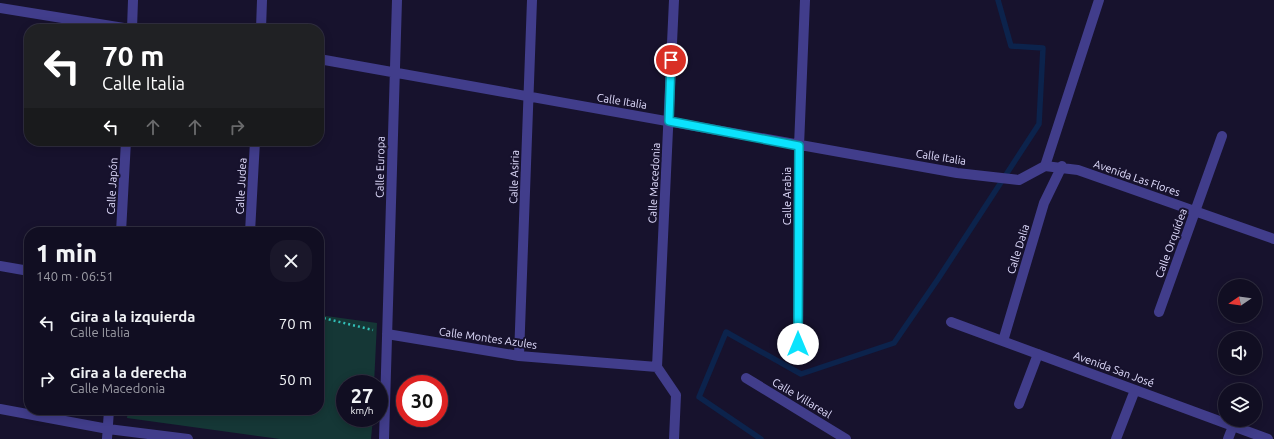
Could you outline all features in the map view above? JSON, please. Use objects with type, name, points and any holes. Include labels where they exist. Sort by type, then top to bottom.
[{"type":"street","points":[[131,24],[133,0]]},
{"type":"street","points":[[261,24],[262,0]]},
{"type":"street","name":"Calle Europa","points":[[384,439],[397,0]]},
{"type":"street","name":"Calle Asiria","points":[[519,356],[532,0]]},
{"type":"street","name":"Calle Macedonia","points":[[657,367],[674,0]]},
{"type":"street","name":"Calle Arabia","points":[[798,344],[799,146],[805,0]]},
{"type":"street","points":[[1045,166],[1099,0]]},
{"type":"street","points":[[0,8],[100,24]]},
{"type":"street","name":"Calle Italia","points":[[324,61],[394,71],[529,98],[669,121],[799,146],[992,177]]},
{"type":"street","name":"Calle Orquídea","points":[[1159,312],[1222,136]]},
{"type":"street","name":"Calle Japón","points":[[121,227],[126,146]]},
{"type":"street","name":"Calle Judea","points":[[250,227],[255,146]]},
{"type":"street","name":"Avenida Las Flores","points":[[992,177],[1019,180],[1045,166],[1062,166],[1196,210],[1274,239]]},
{"type":"street","name":"Calle Dalia","points":[[1003,341],[1044,203],[1062,166]]},
{"type":"street","points":[[0,266],[24,270]]},
{"type":"street","name":"Avenida San José","points":[[951,322],[1218,420]]},
{"type":"street","name":"Calle Montes Azules","points":[[387,334],[519,356],[657,367]]},
{"type":"street","points":[[1019,404],[1038,354]]},
{"type":"street","points":[[657,367],[676,395],[674,439]]},
{"type":"street","name":"Calle Villareal","points":[[746,378],[846,439]]},
{"type":"street","points":[[1116,439],[1135,390]]},
{"type":"street","points":[[0,409],[24,415]]},
{"type":"street","points":[[26,415],[107,434],[188,439]]},
{"type":"street","points":[[107,434],[109,415]]},
{"type":"street","points":[[1228,439],[1233,427]]},
{"type":"street","name":"Avenida San José","points":[[1236,427],[1268,439]]},
{"type":"path","points":[[324,318],[387,334]]},
{"type":"green space","points":[[324,316],[377,323],[374,375],[336,375],[336,427],[372,427],[371,439],[280,439],[127,418],[127,415],[324,415]]},
{"type":"waterway","points":[[761,439],[699,397],[726,332],[801,374],[894,343],[938,279],[1039,124],[1043,48],[1011,46],[998,0]]},
{"type":"route","points":[[671,60],[669,121],[799,146],[798,344]]}]
